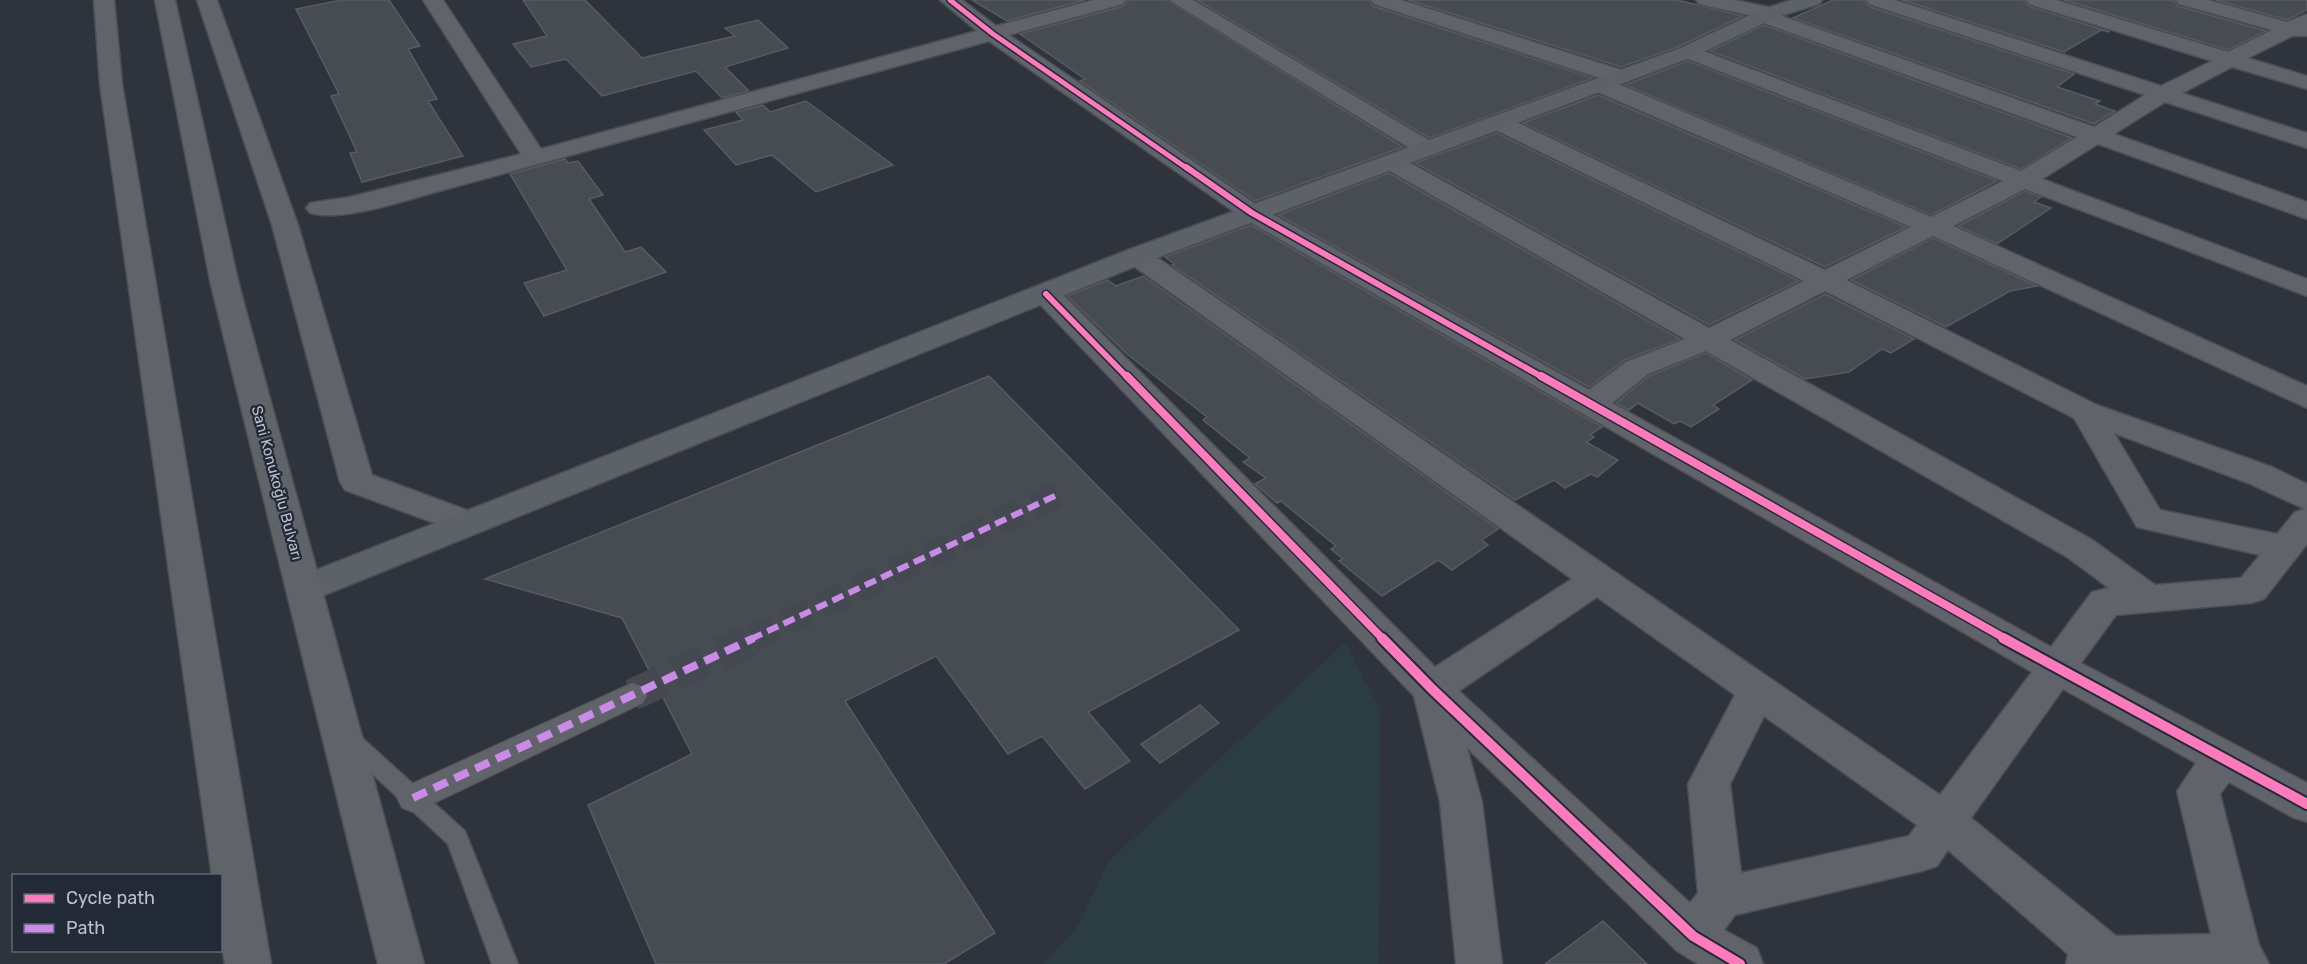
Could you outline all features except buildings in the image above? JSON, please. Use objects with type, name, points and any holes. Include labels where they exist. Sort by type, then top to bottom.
[{"type":"highway","points":[[104,0],[111,84],[248,964]]},
{"type":"highway","name":"Sani Konukoğlu Bulvarı","points":[[165,0],[225,285],[401,964]]},
{"type":"main road","points":[[304,589],[1137,256],[1688,52],[1766,14],[1812,0]]},
{"type":"street","points":[[207,0],[285,225],[357,482],[468,524]]},
{"type":"street","points":[[433,0],[535,158]]},
{"type":"street","points":[[950,0],[993,34],[1252,213],[2057,668],[2307,804]]},
{"type":"street","points":[[319,208],[350,205],[427,187],[1116,0]]},
{"type":"street","points":[[1179,0],[1427,149]]},
{"type":"street","points":[[1381,0],[1610,81],[1934,226],[2307,398]]},
{"type":"street","points":[[1706,0],[1766,14],[2307,211]]},
{"type":"street","points":[[1876,0],[2307,141]]},
{"type":"street","points":[[2036,0],[2307,83]]},
{"type":"street","points":[[2186,0],[2301,28]]},
{"type":"street","points":[[1591,404],[1637,368],[1706,341],[1934,226],[2023,180],[2163,94],[2231,59],[2301,28]]},
{"type":"street","points":[[1688,52],[2307,288]]},
{"type":"street","points":[[1498,122],[1824,280],[2086,412],[2260,475],[2307,498]]},
{"type":"street","points":[[1391,162],[1706,341],[2079,548],[2149,599]]},
{"type":"street","points":[[1137,256],[1944,821],[2093,961],[2242,959],[2198,790],[2223,759]]},
{"type":"street","points":[[1046,294],[1432,689],[1694,936],[1740,964]]},
{"type":"street","points":[[2086,412],[2148,519],[2296,534]]},
{"type":"street","points":[[1721,898],[1922,852],[2105,602],[2251,590],[2296,534]]},
{"type":"street","points":[[1432,689],[1598,579]]},
{"type":"street","points":[[1432,689],[1461,802],[1479,964]]},
{"type":"street","points":[[1694,936],[1721,898],[1709,783],[1757,690]]},
{"type":"street","points":[[413,798],[632,695]]},
{"type":"lane","points":[[341,732],[457,838],[505,964]]},
{"type":"shaded area","points":[[1345,643],[1380,709],[1379,964],[1043,964],[1078,926],[1109,861]]},
{"type":"tunnel","points":[[751,639],[1059,494]]},
{"type":"tunnel","points":[[632,695],[754,638]]},
{"type":"marked path","points":[[413,798],[1059,494]]},
{"type":"cycle path","points":[[950,0],[993,34],[1252,213],[2057,668],[2307,804]]},
{"type":"cycle path","points":[[1046,294],[1432,689],[1693,936],[1740,964]]}]
